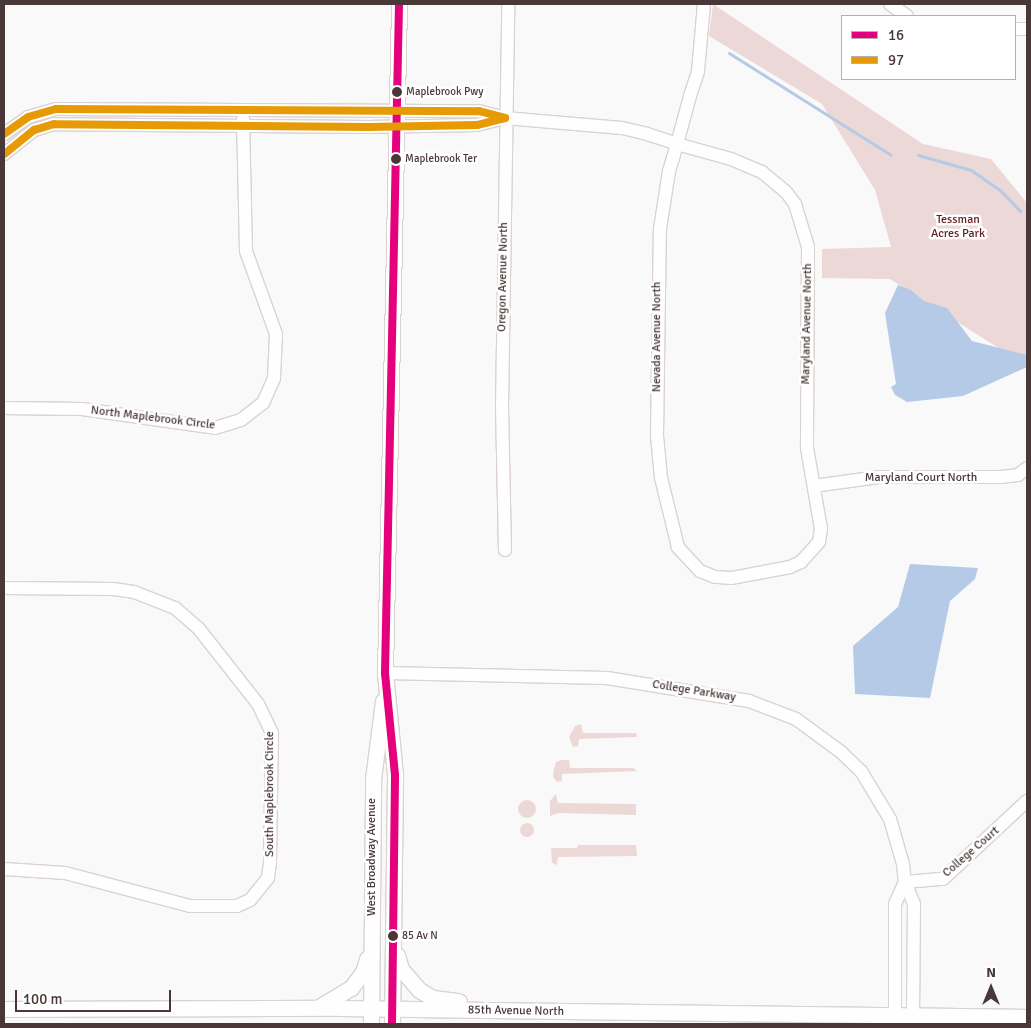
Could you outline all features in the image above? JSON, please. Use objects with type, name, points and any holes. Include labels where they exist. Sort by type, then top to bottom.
[{"type":"main road","name":"West Broadway Avenue","points":[[392,1017],[394,743],[386,690],[386,673],[395,110],[399,4]]},
{"type":"main road","name":"West Broadway Avenue","points":[[371,1017],[373,779],[375,747],[386,690]]},
{"type":"main road","points":[[393,936],[401,969],[416,987],[433,998],[465,1002],[686,1004],[719,1013]]},
{"type":"main road","points":[[315,1008],[346,992],[356,983],[363,972],[372,937]]},
{"type":"main road","name":"85th Avenue North","points":[[4,1009],[315,1008],[371,1017],[719,1013],[895,1020],[1027,1017]]},
{"type":"street","name":"Oregon Avenue North","points":[[505,550],[502,476],[508,4]]},
{"type":"street","name":"Nevada Avenue North","points":[[704,4],[698,71],[677,144],[664,200],[658,269],[658,457],[673,532],[688,560],[715,578],[748,577],[790,567]]},
{"type":"street","points":[[890,4],[906,15]]},
{"type":"street","points":[[17,142],[5,129],[28,117],[56,110],[479,111],[506,118]]},
{"type":"street","name":"North Maplebrook Circle","points":[[4,408],[82,409],[215,428],[241,420],[263,403],[274,378],[276,334],[246,251],[244,110]]},
{"type":"street","points":[[4,154],[34,130],[54,124],[243,126],[477,125],[506,118]]},
{"type":"street","name":"Maryland Avenue North","points":[[506,118],[600,124],[677,144],[731,159],[762,172],[786,192],[802,218],[808,247],[807,448],[820,516],[819,542],[811,554],[790,567]]},
{"type":"street","name":"Maryland Court North","points":[[814,486],[878,477],[1000,477],[1018,475],[1027,468]]},
{"type":"street","name":"South Maplebrook Circle","points":[[4,588],[113,589],[134,592],[175,608],[199,628],[258,704],[272,733],[270,863],[268,878],[250,900],[237,906],[190,906],[65,873],[4,869]]},
{"type":"street","name":"College Parkway","points":[[386,673],[606,678],[742,699],[772,708],[820,735],[861,771],[890,819],[903,864],[905,882],[914,904],[913,1020]]},
{"type":"street","name":"College Court","points":[[905,882],[944,879],[1027,801]]},
{"type":"street","points":[[895,1020],[895,904],[905,882]]},
{"type":"green space","name":"Tessman Acres Park","points":[[713,4],[923,144],[991,159],[1027,203],[1027,360],[1014,358],[890,279],[822,278],[822,249],[891,247],[875,190],[822,104],[709,36]]},
{"type":"green space","points":[[581,724],[583,733],[636,733],[637,737],[579,739],[578,746],[573,747],[569,737],[575,726]]},
{"type":"green space","points":[[569,760],[570,768],[633,768],[637,771],[562,774],[562,781],[557,782],[553,777],[554,769],[556,762]]},
{"type":"green space","points":[[556,794],[558,803],[636,804],[636,815],[558,813],[550,816],[550,801]]},
{"type":"green space","points":[[527,800],[533,803],[536,809],[533,815],[527,818],[521,815],[518,809],[521,803]]},
{"type":"green space","points":[[527,823],[532,825],[534,830],[532,835],[527,837],[522,835],[520,830],[522,825]]},
{"type":"green space","points":[[578,845],[636,845],[637,856],[558,857],[557,865],[552,863],[551,848],[577,848]]},
{"type":"water","points":[[898,285],[911,290],[924,301],[947,308],[972,341],[1027,355],[1027,367],[963,396],[907,402],[895,395],[891,387],[896,384],[885,313]]},
{"type":"water","points":[[910,564],[978,568],[975,579],[950,601],[930,698],[855,694],[853,646],[898,607]]},
{"type":"waterway","points":[[729,53],[891,155]]},
{"type":"waterway","points":[[918,155],[971,170],[1000,190],[1020,211]]},
{"type":"transit line","name":"16","points":[[392,1024],[395,775],[385,673],[399,4]]},
{"type":"transit line","name":"97","points":[[4,134],[28,117],[56,109],[479,111],[505,118],[477,125],[369,127],[54,124],[34,130],[4,154]]},
{"type":"place","name":"Maplebrook Pwy","points":[[397,92]]},
{"type":"place","name":"Maplebrook Ter","points":[[396,159]]},
{"type":"place","name":"85 Av N","points":[[393,936]]}]
